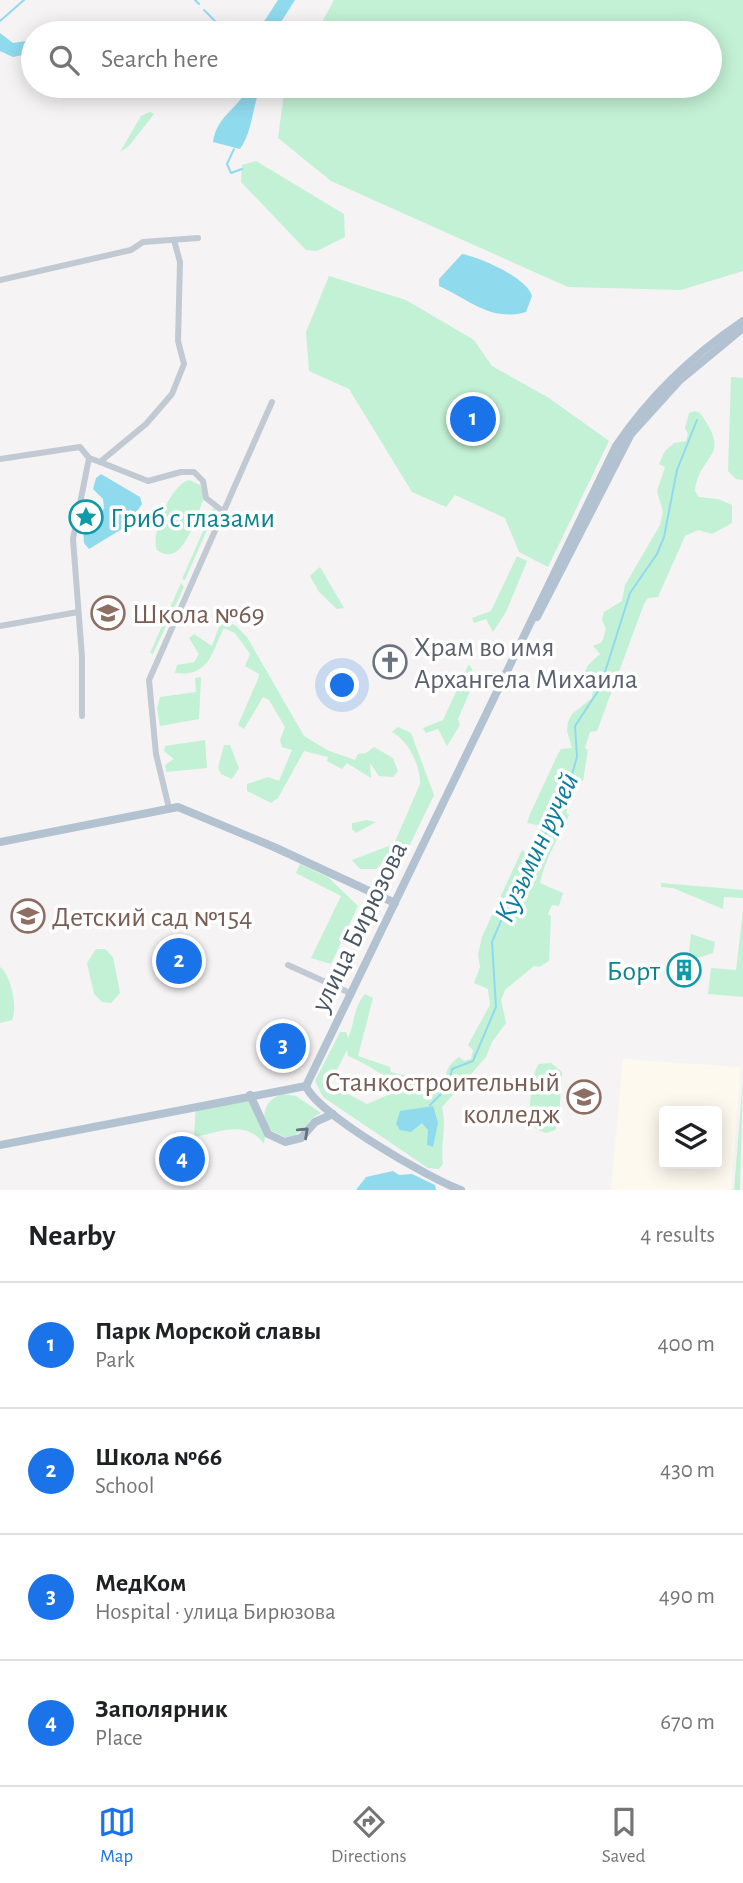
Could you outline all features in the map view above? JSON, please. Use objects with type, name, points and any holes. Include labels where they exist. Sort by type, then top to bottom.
[{"type":"main road","name":"улица Бирюзова","points":[[306,1086],[538,607],[625,434],[652,400],[679,373],[743,321]]},
{"type":"main road","name":"улица Бирюзова","points":[[534,620],[544,609],[631,434],[679,381],[743,328]]},
{"type":"main road","points":[[0,842],[178,807],[395,903]]},
{"type":"main road","points":[[0,1145],[306,1086],[314,1099],[334,1114],[439,1182],[461,1190]]},
{"type":"main road","points":[[250,1096],[256,1101],[268,1134],[285,1142],[301,1138],[314,1122],[334,1114]]},
{"type":"street","points":[[0,280],[131,250],[143,242],[198,238]]},
{"type":"street","points":[[100,462],[146,424],[172,394],[184,364],[178,341],[180,262],[174,240]]},
{"type":"street","points":[[169,808],[156,754],[149,680],[272,402]]},
{"type":"street","points":[[0,459],[80,447],[89,458],[148,481],[181,472],[194,472],[203,481],[206,498],[224,512]]},
{"type":"street","points":[[82,716],[82,656],[73,538],[89,458]]},
{"type":"street","points":[[0,626],[78,612]]},
{"type":"street","points":[[288,965],[350,993]]},
{"type":"shaded area","points":[[623,1059],[741,1067],[731,1190],[611,1190]]},
{"type":"green space","points":[[334,0],[743,0],[743,271],[681,290],[568,287],[331,181],[278,138],[283,98],[722,98],[722,21],[323,21]]},
{"type":"green space","points":[[150,112],[154,114],[129,146],[120,152],[141,116]]},
{"type":"green space","points":[[256,161],[344,214],[345,237],[317,251],[306,250],[241,182],[242,165]]},
{"type":"green space","points":[[329,276],[406,300],[474,340],[492,366],[549,398],[609,441],[548,567],[519,552],[505,518],[455,495],[446,507],[412,492],[349,389],[309,371],[306,332]]},
{"type":"green space","points":[[731,377],[743,378],[743,480],[736,479],[728,471]]},
{"type":"green space","points":[[695,411],[702,415],[714,443],[710,457],[697,479],[695,491],[699,497],[718,499],[732,505],[732,523],[712,534],[698,530],[685,536],[658,597],[648,598],[644,604],[597,731],[590,732],[585,748],[588,750],[583,781],[578,781],[566,813],[569,815],[542,875],[540,883],[563,893],[559,906],[552,905],[548,914],[551,916],[549,961],[539,967],[534,966],[505,990],[501,1000],[506,1023],[492,1042],[486,1057],[442,1107],[443,1164],[439,1169],[428,1168],[323,1097],[315,1081],[340,1032],[346,1032],[348,1038],[358,1005],[365,994],[373,998],[358,1056],[390,1067],[391,1072],[418,1079],[427,1092],[440,1087],[454,1060],[459,1057],[464,1061],[471,1059],[473,1050],[468,1045],[490,1005],[488,989],[474,983],[480,967],[478,954],[482,937],[522,850],[527,854],[537,852],[535,842],[542,826],[527,823],[530,814],[561,749],[572,748],[567,731],[572,714],[592,698],[593,690],[584,674],[588,665],[600,654],[593,646],[602,642],[606,629],[602,620],[604,612],[622,601],[625,585],[660,525],[663,512],[657,491],[665,467],[659,464],[665,451],[674,443],[686,441],[688,434],[685,428],[689,413]],"holes":[[[347,1050],[348,1056],[402,1085],[400,1090],[367,1104],[333,1086],[332,1080]]]},
{"type":"green space","points":[[189,480],[200,485],[204,498],[181,547],[174,553],[166,554],[157,550],[159,522],[175,490]]},
{"type":"green space","points":[[215,504],[218,505],[185,580],[182,579]]},
{"type":"green space","points":[[517,556],[527,561],[506,612],[493,632],[486,619],[474,623],[472,618],[491,611]]},
{"type":"green space","points":[[320,567],[344,608],[337,609],[319,592],[310,576]]},
{"type":"green space","points":[[181,583],[184,587],[153,654],[150,653]]},
{"type":"green space","points":[[222,618],[236,626],[247,637],[304,736],[327,750],[355,760],[358,754],[366,753],[374,747],[393,758],[398,771],[393,777],[379,776],[370,763],[371,778],[347,763],[342,769],[327,761],[328,757],[304,751],[278,798],[271,803],[247,791],[247,784],[268,777],[279,781],[292,750],[282,747],[280,740],[285,727],[269,700],[263,697],[244,729],[238,725],[259,674],[245,666],[250,654],[235,633],[224,628],[212,654],[202,667],[187,673],[175,673],[177,665],[194,662],[199,654],[189,638],[194,634],[212,646]]},
{"type":"green space","points":[[469,664],[476,677],[458,719],[460,725],[447,746],[438,729],[426,733],[423,728],[443,720]]},
{"type":"green space","points":[[201,677],[199,719],[160,726],[157,709],[160,697],[196,692],[195,678]]},
{"type":"green space","points":[[398,727],[411,733],[434,795],[401,863],[389,857],[376,869],[360,869],[352,860],[394,844],[420,784],[412,754],[392,732]]},
{"type":"green space","points":[[205,740],[207,768],[166,772],[165,765],[174,759],[164,751],[165,746]]},
{"type":"green space","points":[[224,745],[230,745],[239,768],[232,779],[221,774],[218,768]]},
{"type":"green space","points":[[367,820],[376,822],[356,833],[352,829],[352,823]]},
{"type":"green space","points":[[300,864],[329,878],[358,906],[331,964],[311,958],[341,896],[296,873]]},
{"type":"green space","points":[[661,883],[743,890],[743,898],[724,897],[723,909],[673,888],[661,887]]},
{"type":"green space","points":[[743,911],[743,997],[708,994],[711,968],[736,970]]},
{"type":"green space","points":[[691,934],[715,942],[713,953],[688,961]]},
{"type":"green space","points":[[96,949],[105,949],[113,957],[120,993],[111,1003],[102,1002],[94,994],[87,963]]},
{"type":"green space","points":[[0,967],[10,984],[14,1015],[12,1020],[0,1023]]},
{"type":"green space","points":[[551,1063],[562,1072],[559,1120],[555,1130],[546,1133],[532,1124],[530,1103],[536,1068],[539,1064]]},
{"type":"green space","points":[[743,1079],[740,1190],[734,1190]]},
{"type":"green space","points":[[244,1094],[249,1096],[265,1136],[264,1144],[257,1136],[241,1129],[194,1137],[196,1104]]},
{"type":"green space","points":[[282,1094],[296,1096],[321,1113],[297,1134],[287,1138],[268,1129],[265,1118],[268,1103]]},
{"type":"water","points":[[278,0],[295,0],[282,21],[264,21]]},
{"type":"water","points":[[0,33],[13,43],[21,42],[21,55],[13,57],[0,51]]},
{"type":"water","points":[[257,98],[240,149],[213,142],[219,125],[240,100]]},
{"type":"water","points":[[462,254],[491,264],[521,282],[532,296],[526,312],[491,312],[439,286],[439,279]]},
{"type":"water","points":[[101,474],[140,497],[142,504],[127,526],[89,549],[84,543],[83,529],[95,522],[104,508],[103,499],[93,489],[96,478]]},
{"type":"water","points":[[433,1106],[438,1123],[433,1147],[427,1145],[428,1130],[422,1123],[411,1132],[400,1130],[396,1124],[400,1111]]},
{"type":"water","points":[[393,1171],[399,1175],[412,1174],[435,1185],[436,1190],[356,1190],[366,1177]]},
{"type":"waterway","points":[[0,21],[24,0]]},
{"type":"waterway","points":[[195,0],[199,4]]},
{"type":"waterway","points":[[204,10],[215,21]]},
{"type":"waterway","points":[[234,149],[227,164],[231,173],[242,169]]},
{"type":"waterway","name":"Кузьмин ручей","points":[[430,1105],[448,1087],[452,1069],[473,1061],[496,1007],[492,942],[515,888],[532,862],[568,788],[577,757],[575,726],[600,688],[630,593],[657,554],[664,537],[677,470],[697,420]]},
{"type":"place","name":"Парк Морской славы","points":[[473,419]]},
{"type":"place","name":"Гриб с глазами","points":[[86,517]]},
{"type":"place","name":"Школа №69","points":[[108,613]]},
{"type":"place","name":"Храм во имя Архангела Михаила","points":[[390,662]]},
{"type":"place","name":"Детский сад №154","points":[[28,916]]},
{"type":"place","name":"Школа №66","points":[[179,961]]},
{"type":"place","name":"Борт","points":[[684,970]]},
{"type":"place","name":"МедКом","points":[[283,1046]]},
{"type":"place","name":"Станкостроительный колледж","points":[[584,1097]]},
{"type":"place","name":"Заполярник","points":[[182,1159]]}]
